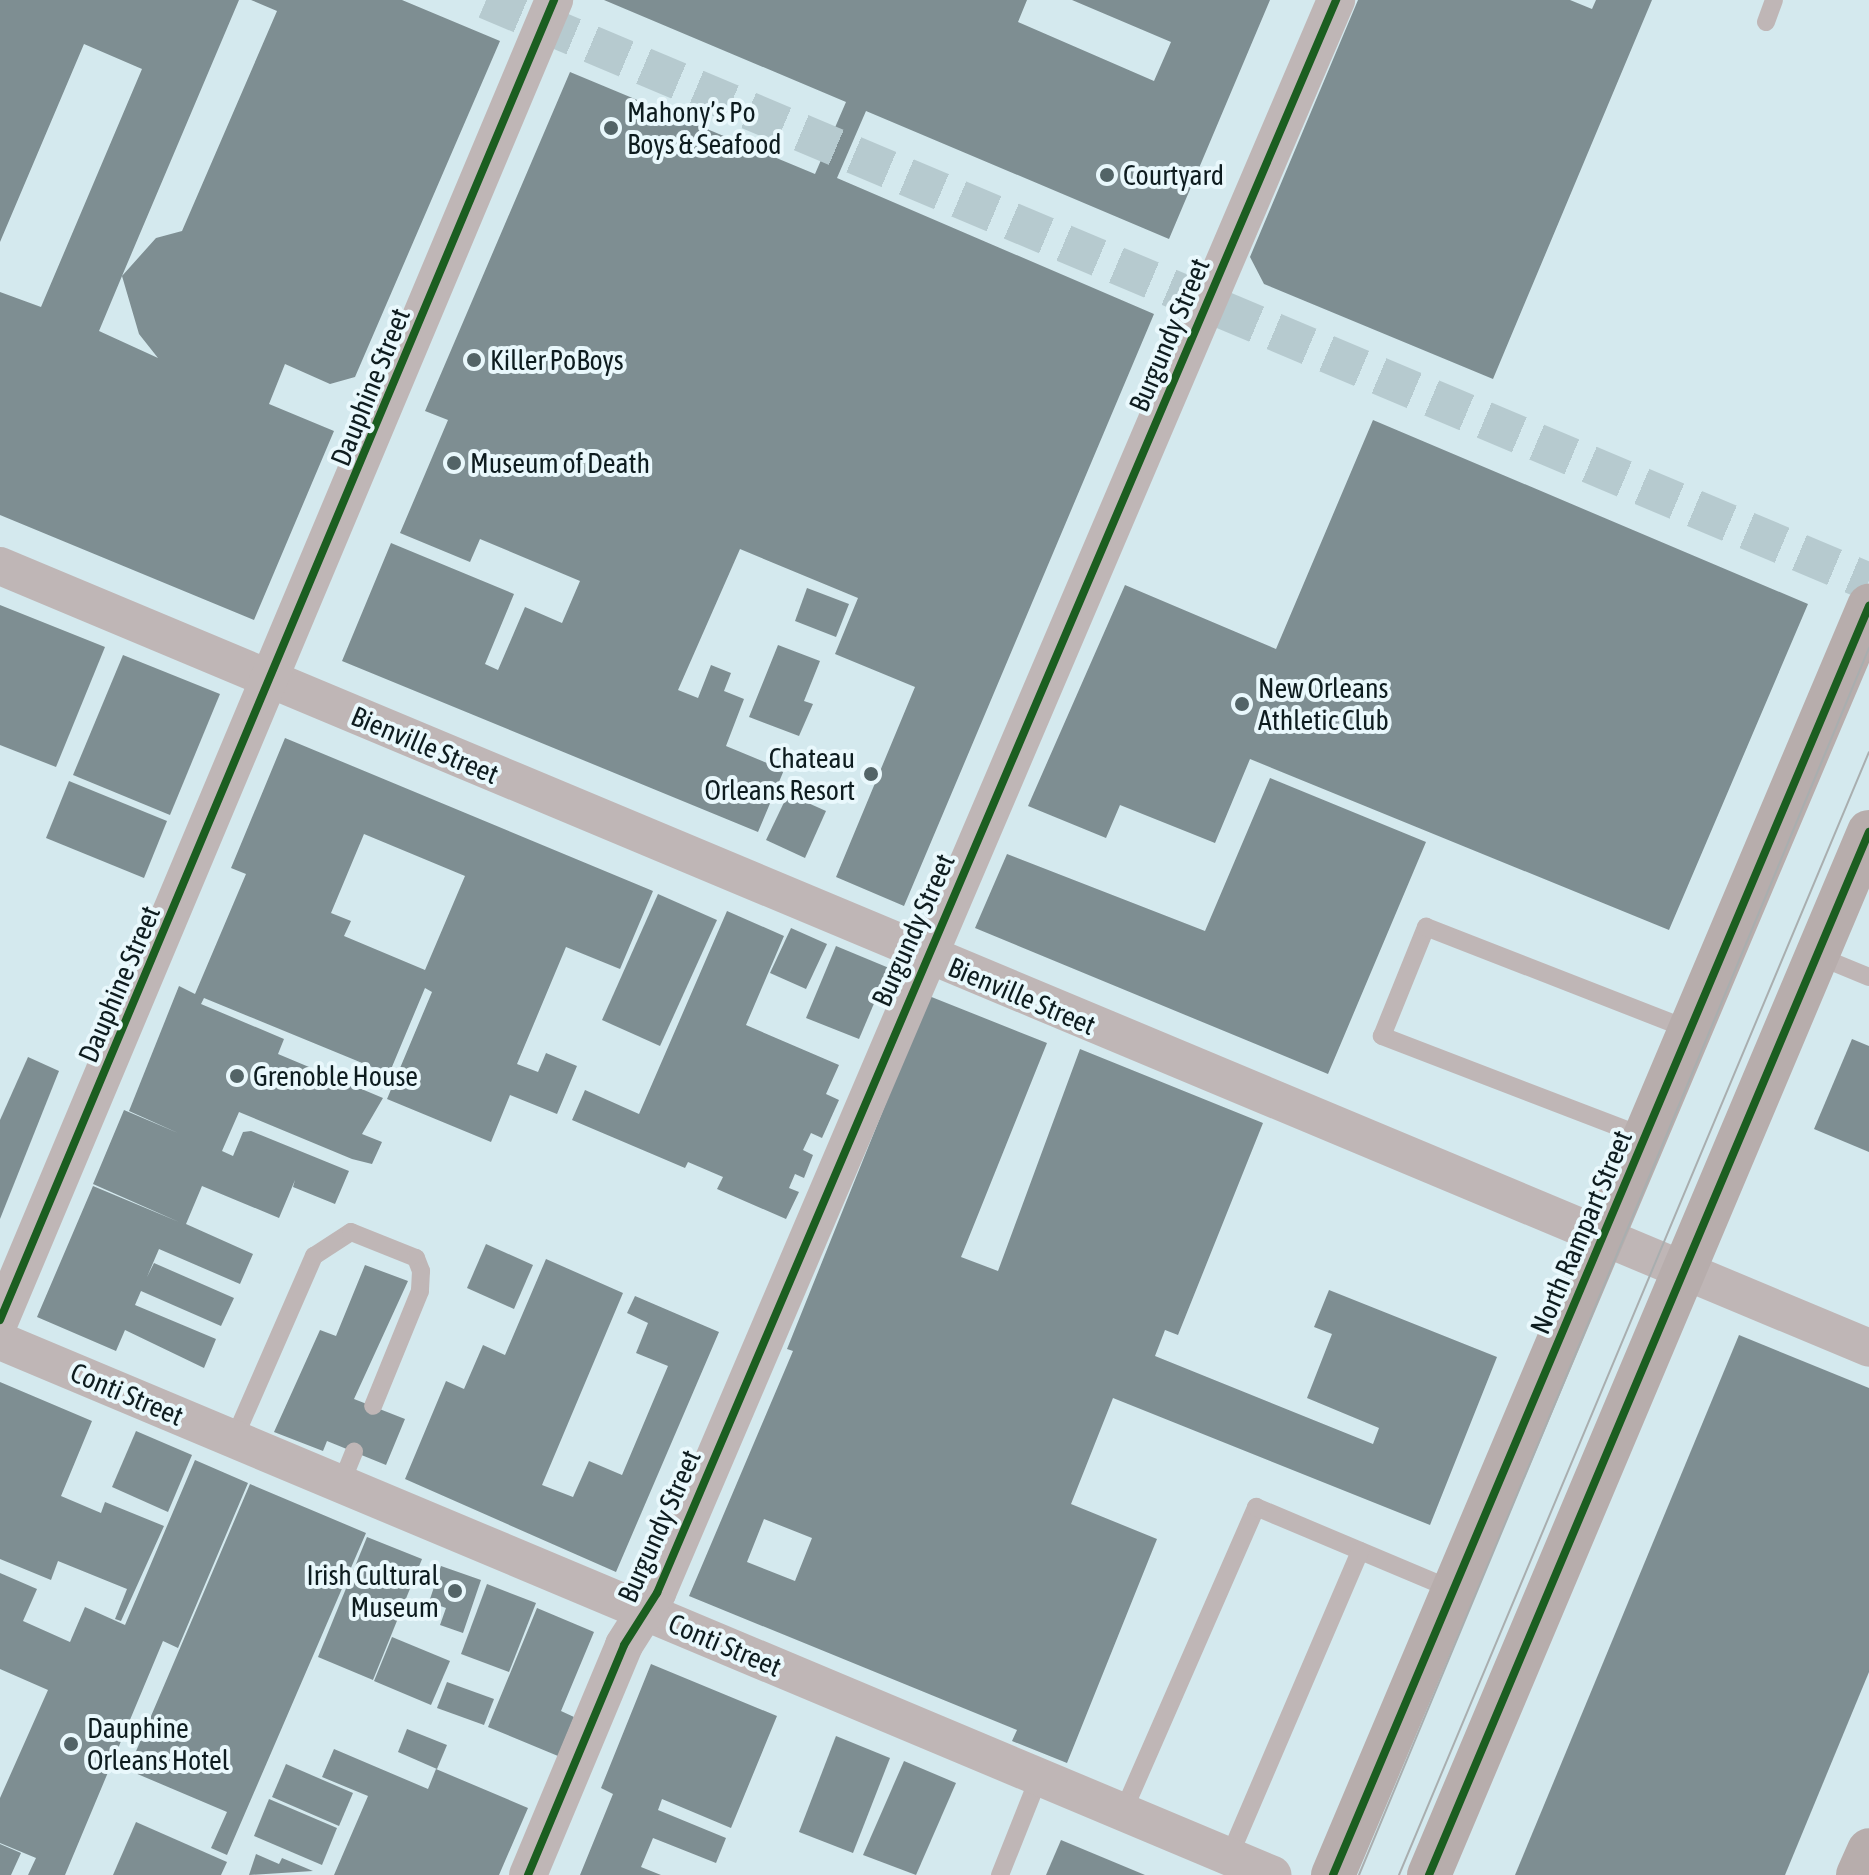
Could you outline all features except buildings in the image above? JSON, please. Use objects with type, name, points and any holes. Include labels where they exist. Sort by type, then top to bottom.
[{"type":"main road","name":"North Rampart Street","points":[[1333,1875],[1869,606]]},
{"type":"main road","points":[[1429,1875],[1867,844]]},
{"type":"main road","points":[[1858,1875],[1869,1850]]},
{"type":"street","name":"Dauphine Street","points":[[0,1320],[272,681],[554,0]]},
{"type":"street","name":"Burgundy Street","points":[[528,1875],[624,1645],[648,1613],[1336,0]]},
{"type":"street","name":"Bienville Street","points":[[0,566],[1602,1240],[1869,1348]]},
{"type":"street","name":"Conti Street","points":[[0,1341],[234,1439],[347,1468],[648,1613],[1273,1875]]},
{"type":"lane","points":[[1766,22],[1774,0]]},
{"type":"lane","points":[[1645,1137],[1382,1036],[1426,927],[1690,1030]]},
{"type":"lane","points":[[1818,956],[1869,977]]},
{"type":"lane","points":[[234,1439],[314,1256],[351,1232],[416,1258],[421,1271],[420,1291],[373,1406]]},
{"type":"lane","points":[[1123,1812],[1256,1507],[1453,1590]]},
{"type":"lane","points":[[1229,1857],[1360,1551]]},
{"type":"lane","points":[[1000,1875],[1039,1777]]},
{"type":"tunnel","points":[[486,0],[1869,582]]},
{"type":"tram line","points":[[1359,1875],[1869,648]]},
{"type":"tram line","points":[[1399,1875],[1869,752]]},
{"type":"cycle path","points":[[0,1320],[554,0]]},
{"type":"cycle path","points":[[528,1875],[624,1645],[657,1593],[1336,0]]},
{"type":"cycle path","points":[[1333,1875],[1869,606]]},
{"type":"cycle path","points":[[1429,1875],[1869,832]]},
{"type":"place","name":"Mahony’s Po Boys & Seafood","points":[[611,128]]},
{"type":"place","name":"Courtyard","points":[[1107,175]]},
{"type":"place","name":"Killer PoBoys","points":[[474,360]]},
{"type":"place","name":"Museum of Death","points":[[454,463]]},
{"type":"place","name":"New Orleans Athletic Club","points":[[1242,704]]},
{"type":"place","name":"Chateau Orleans Resort","points":[[871,774]]},
{"type":"place","name":"Grenoble House","points":[[237,1076]]},
{"type":"place","name":"Irish Cultural Museum","points":[[455,1591]]},
{"type":"place","name":"Dauphine Orleans Hotel","points":[[71,1744]]}]
